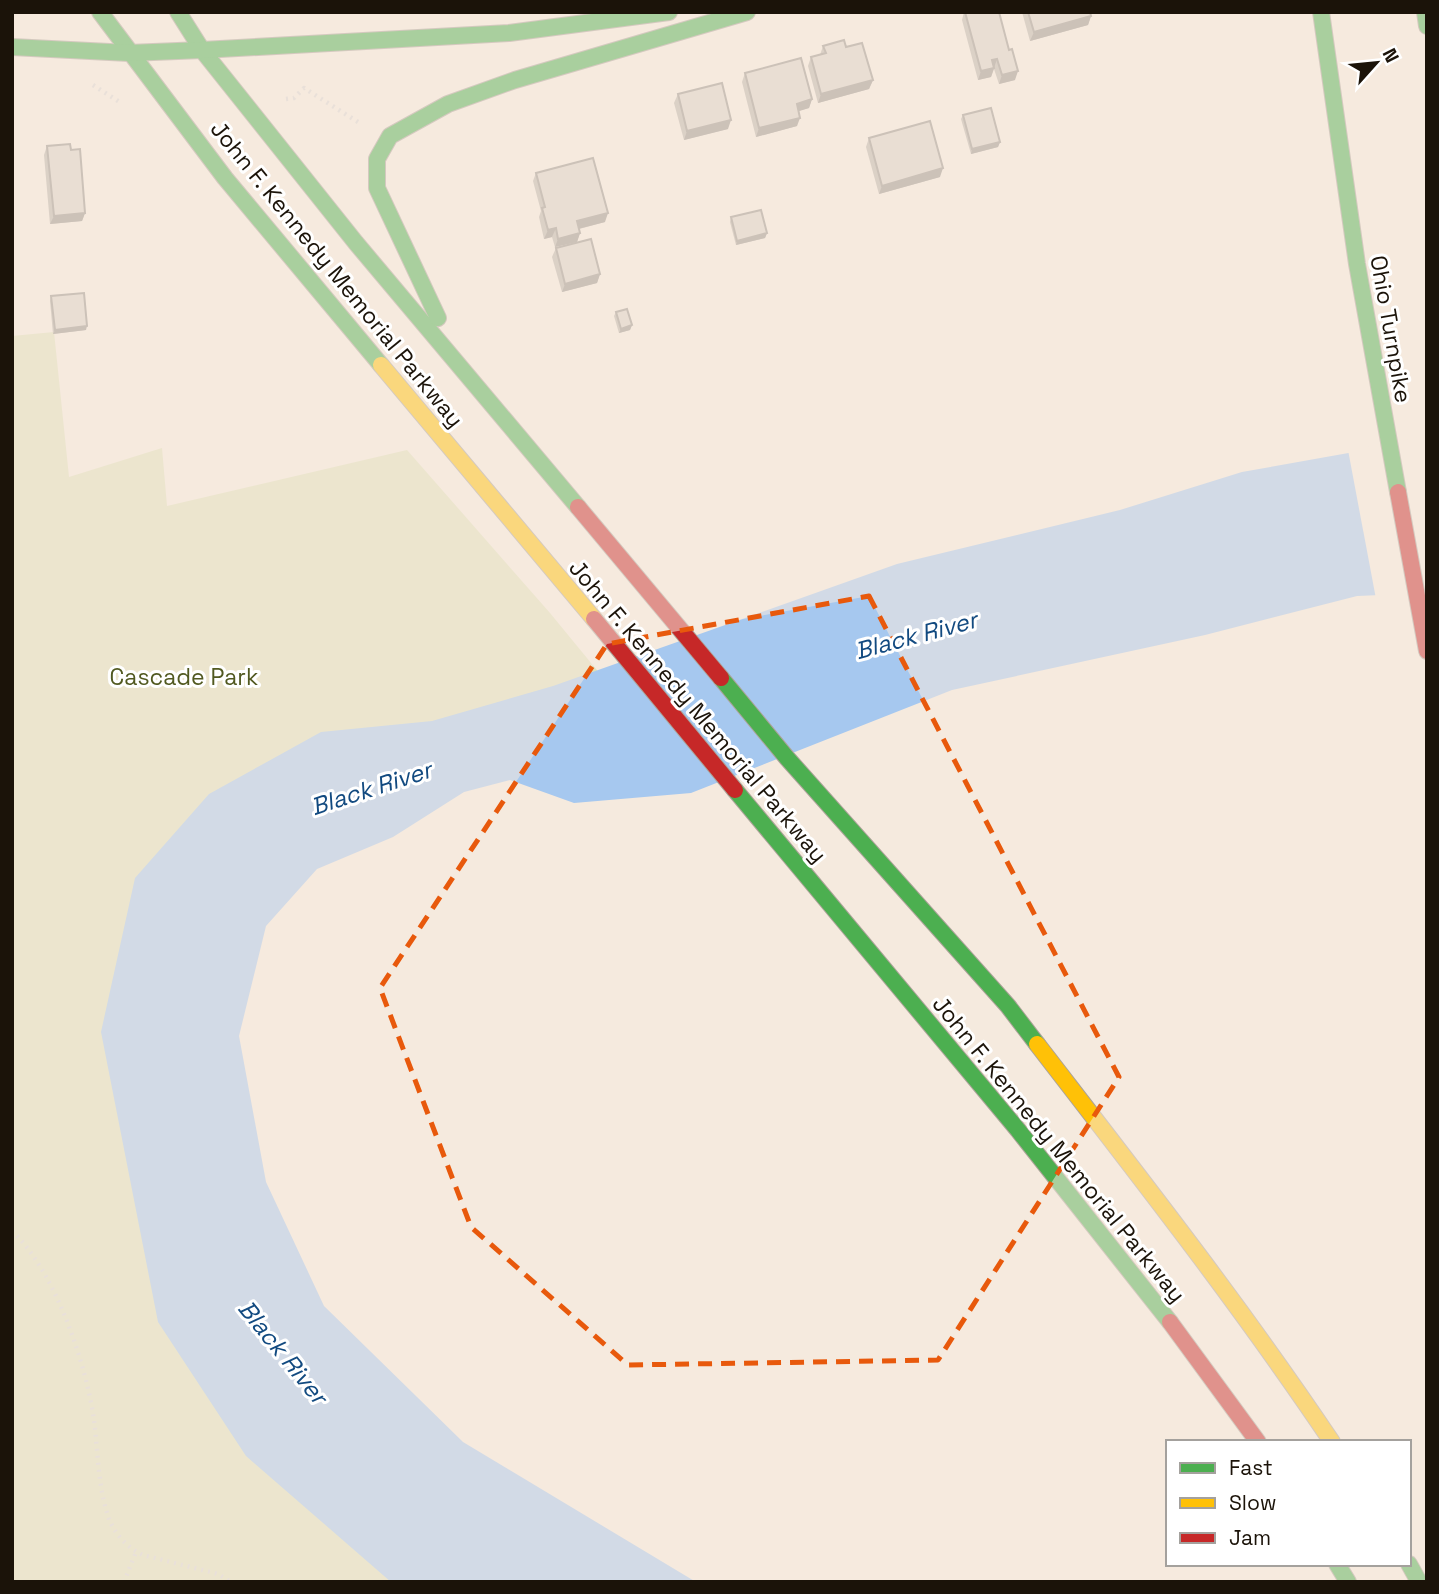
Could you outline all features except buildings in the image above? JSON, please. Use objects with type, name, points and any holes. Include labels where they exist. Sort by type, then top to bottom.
[{"type":"main road","name":"John F. Kennedy Memorial Parkway","points":[[100,12],[275,239],[471,471],[1089,1220],[1212,1377],[1257,1440]]},
{"type":"main road","name":"John F. Kennedy Memorial Parkway","points":[[178,12],[202,50],[326,208],[787,758],[1007,1006],[1205,1263],[1282,1367],[1331,1440]]},
{"type":"main road","points":[[12,47],[129,53],[202,50],[509,33],[669,12]]},
{"type":"main road","points":[[464,370],[377,188],[377,159],[388,139],[448,104],[515,80],[747,12]]},
{"type":"main road","name":"Ohio Turnpike","points":[[1321,12],[1357,264],[1427,651]]},
{"type":"main road","points":[[1425,12],[1427,26]]},
{"type":"main road","points":[[1338,1566],[1348,1582]]},
{"type":"main road","points":[[1410,1566],[1419,1582]]},
{"type":"path","points":[[246,106],[294,98],[304,88],[388,139]]},
{"type":"path","points":[[12,1231],[20,1238],[52,1287],[76,1346],[93,1416],[102,1494],[109,1519],[119,1536],[136,1552],[218,1574],[232,1582]]},
{"type":"path","points":[[124,1582],[136,1552]]},
{"type":"highlighted area","points":[[869,596],[1119,1077],[938,1360],[628,1365],[471,1227],[380,988],[607,644]]},
{"type":"green space","name":"Cascade Park","points":[[54,332],[69,477],[162,448],[167,506],[407,450],[550,613],[637,719],[403,773],[188,930],[217,1270],[549,1582],[12,1582],[12,336]]},
{"type":"water","name":"Black River","points":[[1427,439],[1427,593],[1357,596],[1205,635],[952,690],[691,793],[574,803],[510,780],[464,792],[393,837],[317,869],[266,926],[239,1036],[266,1182],[324,1306],[463,1442],[696,1582],[391,1582],[246,1456],[158,1322],[101,1032],[135,878],[209,794],[321,732],[432,721],[553,686],[897,564],[1120,510],[1242,472]]},
{"type":"pier","points":[[1427,436],[1427,596],[1376,599],[1348,450]]},
{"type":"traffic: fast","points":[[100,12],[225,178],[381,365]]},
{"type":"traffic: fast","points":[[178,12],[202,50],[356,243],[578,507]]},
{"type":"traffic: fast","points":[[12,47],[129,53],[202,50],[509,33],[669,12]]},
{"type":"traffic: fast","points":[[438,318],[377,188],[377,159],[390,136],[448,104],[515,80],[747,12]]},
{"type":"traffic: fast","points":[[1321,12],[1357,264],[1398,492]]},
{"type":"traffic: fast","points":[[1425,12],[1427,26]]},
{"type":"traffic: fast","points":[[721,678],[787,758],[1008,1006],[1037,1044]]},
{"type":"traffic: fast","points":[[735,790],[1018,1130],[1170,1322]]},
{"type":"traffic: fast","points":[[1338,1566],[1348,1582]]},
{"type":"traffic: fast","points":[[1410,1566],[1419,1582]]},
{"type":"traffic: slow","points":[[381,365],[594,619]]},
{"type":"traffic: slow","points":[[1037,1044],[1225,1290],[1331,1440]]},
{"type":"traffic: jam","points":[[1398,492],[1427,651]]},
{"type":"traffic: jam","points":[[578,507],[721,678]]},
{"type":"traffic: jam","points":[[594,619],[735,790]]},
{"type":"traffic: jam","points":[[1170,1322],[1257,1440]]}]
